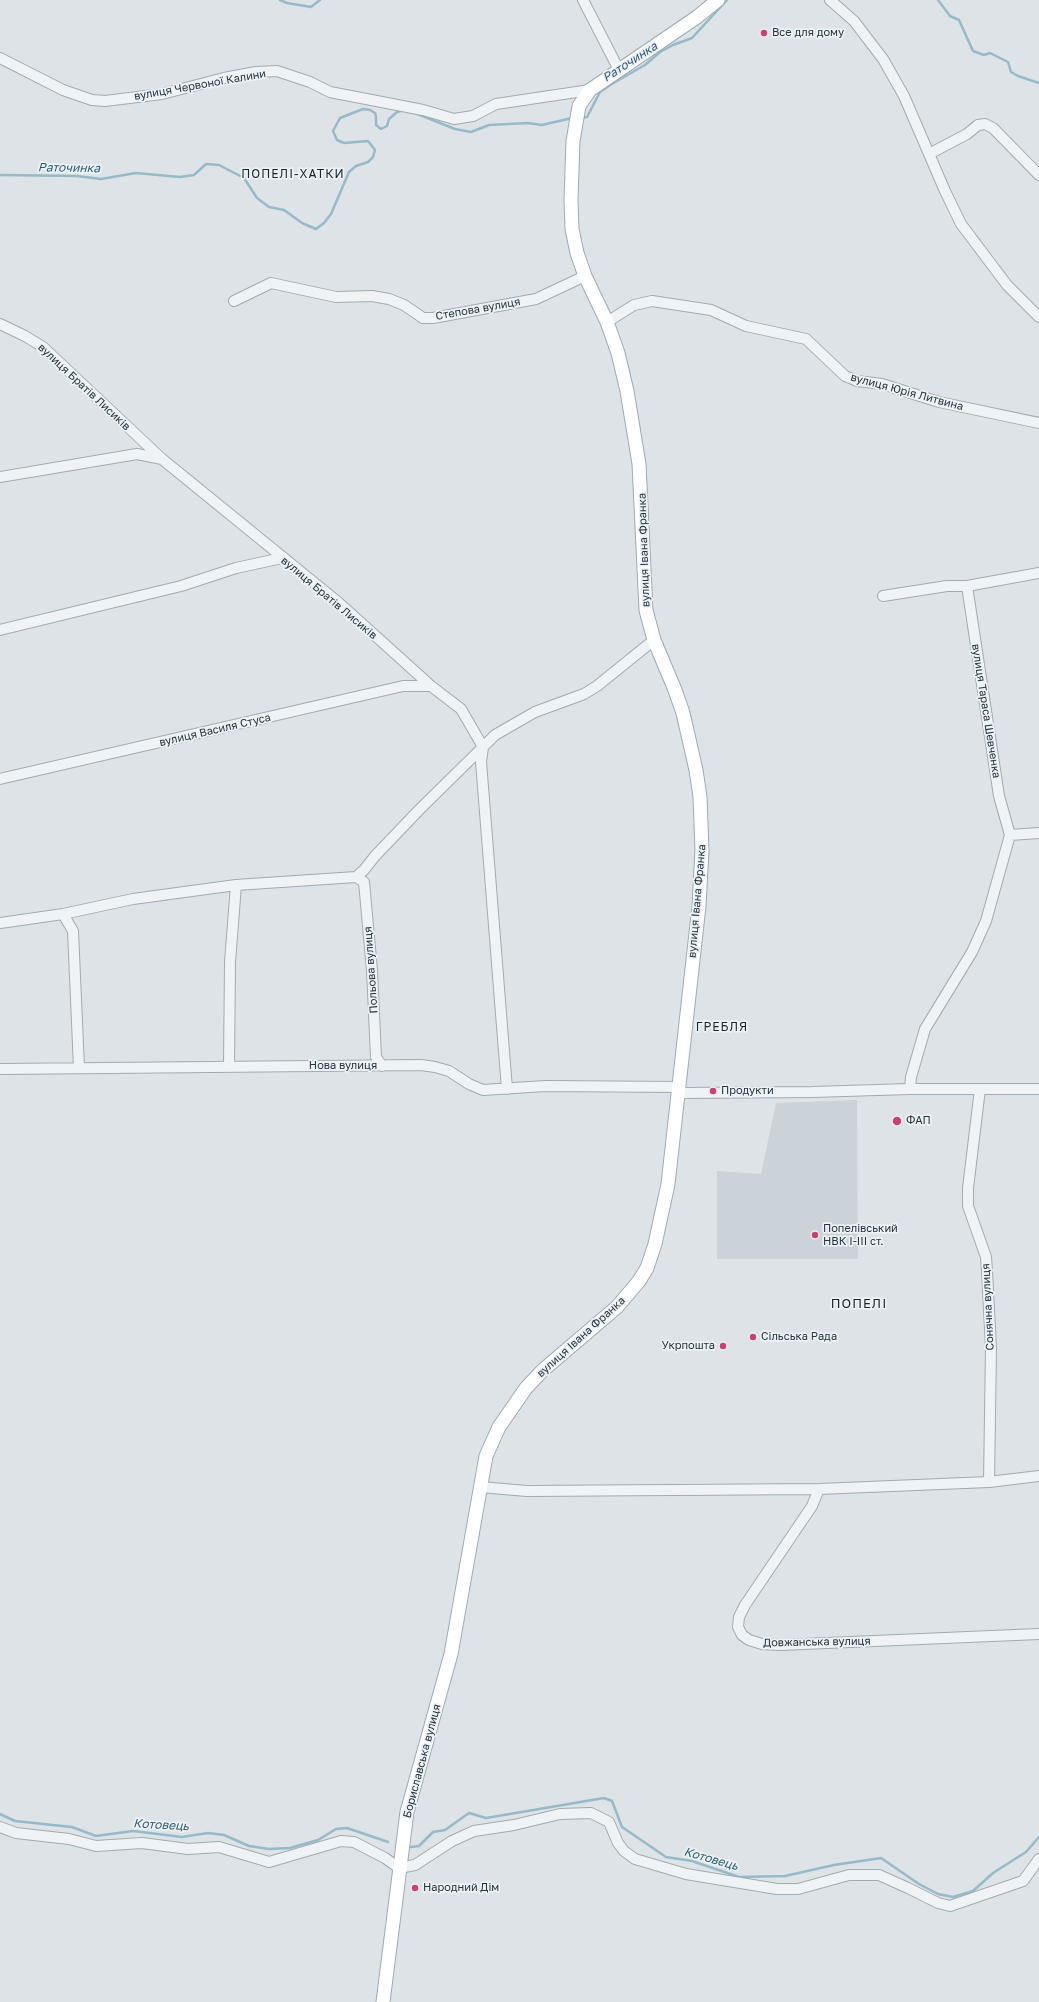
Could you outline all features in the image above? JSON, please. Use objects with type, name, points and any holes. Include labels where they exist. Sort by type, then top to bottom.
[{"type":"main road","name":"вулиця Івана Франка","points":[[451,1654],[486,1456],[499,1427],[526,1388],[543,1370],[617,1307],[647,1268],[661,1222],[668,1184],[680,1090],[688,997],[699,906],[702,819],[696,770],[683,713],[676,690],[654,640],[646,610],[642,495],[638,457],[626,383],[618,353],[607,322],[585,276],[577,253],[572,230],[570,200],[574,130],[581,100],[590,90],[718,0]]},
{"type":"main road","name":"Бориславська вулиця","points":[[383,2002],[407,1812],[451,1654]]},
{"type":"street","points":[[583,0],[619,70]]},
{"type":"street","points":[[830,0],[854,21],[883,59],[904,96],[961,224],[1007,285],[1039,317]]},
{"type":"street","name":"вулиця Червоної Калини","points":[[0,58],[63,90],[92,100],[106,101],[162,94],[237,76],[277,71],[310,82],[330,92],[423,110],[454,119],[473,116],[496,104],[590,90]]},
{"type":"street","points":[[929,154],[967,134],[978,125],[985,124],[993,128],[1039,175]]},
{"type":"street","name":"Степова вулиця","points":[[234,301],[272,283],[336,296],[372,296],[389,299],[404,305],[423,318],[433,318],[536,299],[585,276]]},
{"type":"street","name":"вулиця Юрія Литвина","points":[[607,322],[634,305],[652,301],[711,310],[746,326],[806,339],[845,376],[858,381],[882,384],[939,402],[1039,423]]},
{"type":"street","name":"вулиця Братів Лисиків","points":[[0,324],[25,336],[43,347],[162,459],[339,603],[431,686],[461,709],[483,747]]},
{"type":"street","name":"вулиця Братів Лисиків","points":[[0,477],[137,454],[162,459]]},
{"type":"street","points":[[0,630],[181,586],[236,568],[282,558]]},
{"type":"street","points":[[883,596],[947,586],[967,586],[1039,573]]},
{"type":"street","name":"вулиця Тараса Шевченка","points":[[967,586],[999,796],[1010,835]]},
{"type":"street","points":[[0,923],[64,914],[133,898],[236,885],[361,877],[375,856],[495,735],[535,712],[584,694],[654,640]]},
{"type":"street","name":"вулиця Василя Стуса","points":[[0,779],[403,686],[431,686]]},
{"type":"street","points":[[483,747],[482,762],[508,1089]]},
{"type":"street","points":[[910,1089],[911,1077],[925,1029],[972,952],[986,921],[1010,835],[1039,833]]},
{"type":"street","name":"Польова вулиця","points":[[361,877],[372,970],[376,1057],[382,1066]]},
{"type":"street","points":[[229,1066],[230,962],[236,885]]},
{"type":"street","points":[[64,914],[73,931],[79,1068]]},
{"type":"street","name":"Нова вулиця","points":[[0,1069],[229,1066],[435,1067],[449,1071],[469,1084],[483,1090],[545,1086],[680,1090]]},
{"type":"street","name":"Сонячна вулиця","points":[[980,1089],[968,1188],[968,1206],[986,1257],[991,1348],[989,1482]]},
{"type":"street","points":[[680,1090],[1039,1089]]},
{"type":"street","points":[[480,1487],[527,1491],[819,1489],[989,1482],[1039,1476]]},
{"type":"street","name":"Довжанська вулиця","points":[[819,1489],[812,1506],[744,1605],[739,1617],[738,1627],[742,1635],[749,1640],[762,1644],[780,1645],[1039,1634]]},
{"type":"street","points":[[0,1827],[16,1833],[68,1839],[96,1846],[142,1843],[188,1848],[219,1847],[268,1862],[341,1841],[354,1842],[378,1854],[399,1868],[415,1865],[452,1841],[474,1831],[514,1825],[560,1814],[578,1812],[591,1813],[609,1822],[618,1843],[624,1851],[635,1859],[686,1874],[777,1889],[798,1889],[849,1875],[879,1876],[938,1903],[950,1906],[1022,1880],[1039,1859]]},
{"type":"shaded area","points":[[857,1100],[858,1259],[717,1259],[717,1171],[761,1174],[776,1103]]},
{"type":"waterway","points":[[280,0],[287,3],[311,7],[320,0]]},
{"type":"waterway","name":"Раточинка","points":[[581,118],[587,117],[600,92],[645,65],[660,52],[673,45],[692,38],[727,0]]},
{"type":"waterway","name":"Раточинка","points":[[938,0],[950,16],[959,20],[973,51],[984,55],[990,53],[1008,62],[1011,72],[1039,83]]},
{"type":"waterway","name":"Раточинка","points":[[0,175],[77,176],[101,179],[136,173],[180,177],[194,175],[206,164],[219,165],[244,178],[257,198],[269,207],[284,210],[302,223],[316,229],[324,223],[331,214],[349,172],[356,166],[368,162],[373,157],[375,150],[368,141],[344,143],[337,140],[333,131],[340,118],[363,109],[370,110],[375,113],[376,125],[381,129],[387,126],[389,119],[397,112],[405,110]]},
{"type":"waterway","name":"Раточинка","points":[[415,113],[455,129],[471,132],[489,125],[528,123],[542,125],[572,118]]},
{"type":"waterway","name":"Котовець","points":[[411,1847],[419,1846],[433,1832],[445,1830],[469,1813],[486,1818],[604,1798],[612,1801],[622,1827],[666,1857],[692,1861],[739,1877],[785,1876],[834,1865],[881,1858],[919,1884],[938,1894],[953,1897],[973,1891],[993,1873],[1026,1852],[1039,1837]]},
{"type":"waterway","name":"Котовець","points":[[0,1814],[15,1821],[72,1827],[96,1836],[133,1831],[182,1837],[208,1833],[224,1835],[249,1846],[269,1849],[290,1848],[318,1840],[336,1829],[347,1828],[388,1842]]},
{"type":"place","name":"Все для дому","points":[[764,33]]},
{"type":"place","name":"Продукти","points":[[713,1091]]},
{"type":"place","name":"ФАП","points":[[897,1121]]},
{"type":"place","name":"Попелівський НВК І-ІІІ ст.","points":[[815,1235]]},
{"type":"place","name":"Сільська Рада","points":[[753,1337]]},
{"type":"place","name":"Укрпошта","points":[[723,1346]]},
{"type":"place","name":"Народний Дім","points":[[415,1888]]},
{"type":"district","name":"ПОПЕЛІ-ХАТКИ","points":[[293,174]]},
{"type":"district","name":"ГРЕБЛЯ","points":[[722,1027]]},
{"type":"district","name":"ПОПЕЛІ","points":[[859,1304]]}]
